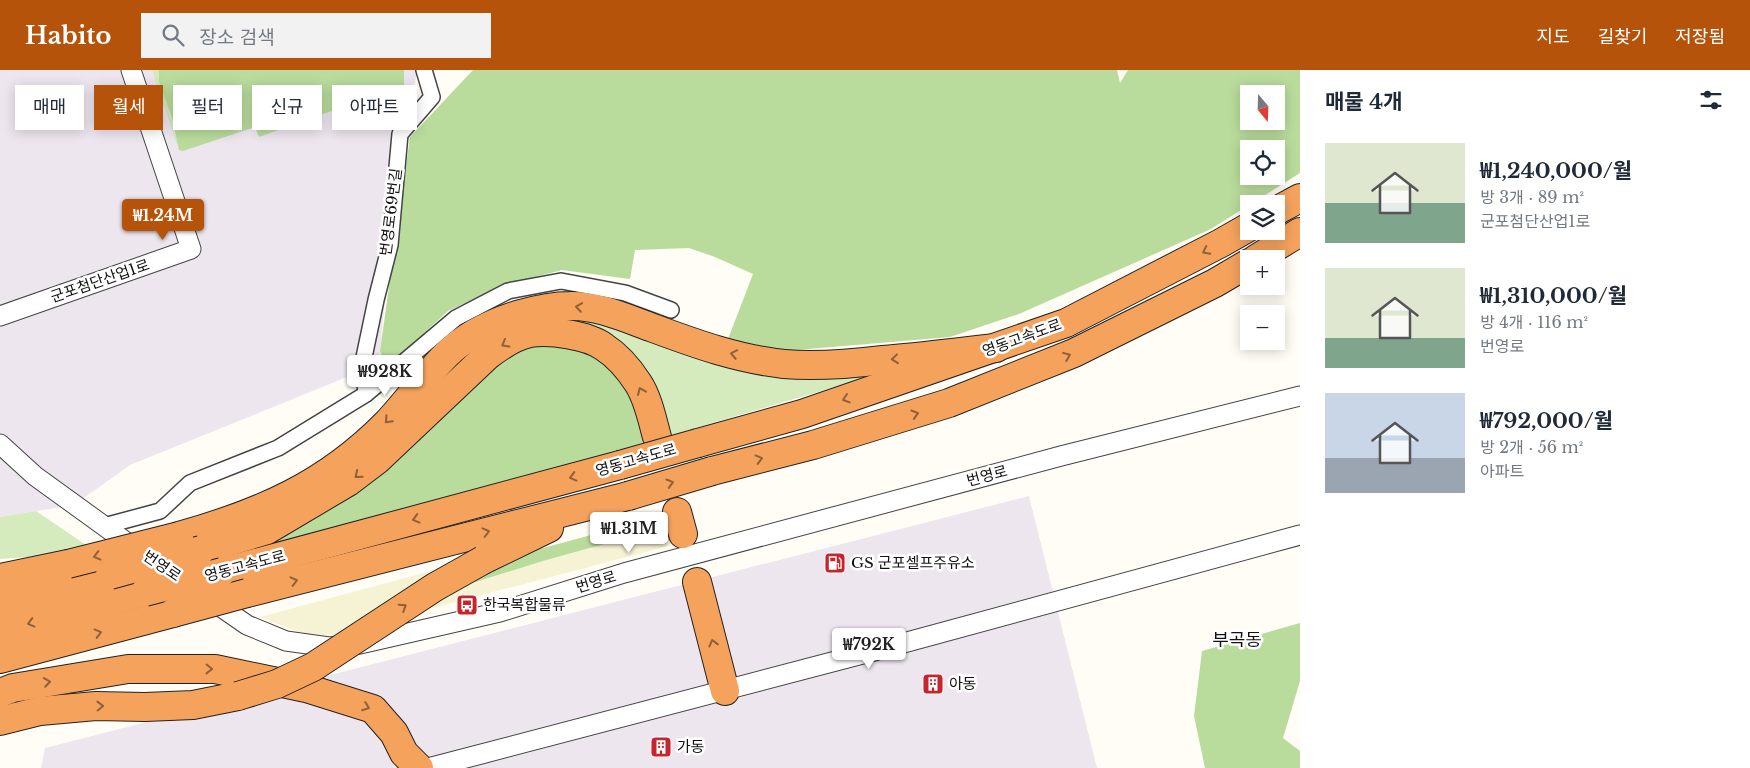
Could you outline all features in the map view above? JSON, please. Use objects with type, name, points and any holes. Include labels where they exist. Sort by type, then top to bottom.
[{"type":"highway","points":[[1285,206],[1300,198]]},
{"type":"highway","name":"영동고속도로","points":[[0,631],[620,465],[802,414],[1066,323],[1240,232]]},
{"type":"highway","points":[[1271,250],[1300,232]]},
{"type":"highway","name":"영동고속도로","points":[[0,659],[247,593],[617,499],[712,471],[814,445],[949,404],[1074,353],[1240,268]]},
{"type":"highway","points":[[0,603],[110,575],[190,543],[217,525],[254,512],[297,492],[332,470],[358,450],[387,423],[447,354],[471,336],[515,316],[542,308],[572,306],[607,312],[717,351],[784,364],[837,365],[996,348]]},
{"type":"highway","points":[[0,578],[68,564],[267,530],[348,482],[377,460],[487,356],[507,342],[530,333],[552,332],[572,335],[603,346],[626,365],[639,384],[657,437]]},
{"type":"highway","points":[[0,721],[50,710],[96,706],[145,707],[193,705],[238,696],[277,684],[313,668],[435,587],[483,560],[617,499]]},
{"type":"highway","points":[[697,582],[725,691]]},
{"type":"highway","points":[[0,693],[13,688],[128,669],[215,669],[306,688],[373,709],[394,733],[404,752],[419,768]]},
{"type":"street","name":"군포첨단산업1로","points":[[0,316],[191,248],[131,70]]},
{"type":"street","name":"번영로69번길","points":[[366,394],[363,362],[390,245],[400,134],[432,97],[424,70]]},
{"type":"street","points":[[104,526],[160,511],[190,484],[278,448],[366,394],[456,318],[508,291],[561,281],[625,293],[671,310]]},
{"type":"street","name":"번영로","points":[[0,444],[35,476],[247,625],[286,642],[329,647],[360,644],[500,612],[624,573],[1061,456],[1300,396]]},
{"type":"street","points":[[428,768],[725,691],[1300,535]]},
{"type":"shaded area","points":[[0,70],[417,70],[414,85],[332,85],[332,130],[402,130],[379,364],[130,465],[74,505],[0,517]]},
{"type":"shaded area","points":[[1029,496],[1097,768],[41,768],[45,748]]},
{"type":"shaded area","points":[[672,525],[676,544],[440,606],[347,633],[325,636],[302,633],[260,617],[468,561],[536,550],[478,574],[442,593],[543,561]]},
{"type":"green space","points":[[152,70],[159,70],[163,85],[157,85]]},
{"type":"green space","points":[[159,70],[404,70],[404,85],[332,85],[332,111],[322,114],[322,85],[252,85],[252,128],[183,151],[179,150],[175,130],[242,130],[242,85],[173,85],[173,123],[163,92],[163,85],[160,85]]},
{"type":"green space","points":[[473,70],[1117,70],[1120,83],[1128,70],[1300,70],[1300,173],[1285,182],[1285,140],[1240,140],[1240,185],[1281,185],[1265,195],[1240,195],[1240,211],[1211,229],[1019,314],[950,337],[785,351],[728,339],[753,274],[689,248],[635,250],[630,279],[562,270],[504,285],[448,311],[386,368],[380,351],[410,137]]},
{"type":"green space","points":[[163,86],[173,130],[179,150],[163,103]]},
{"type":"green space","points":[[256,130],[279,130],[259,137]]},
{"type":"green space","points":[[580,317],[879,374],[665,437],[554,320]]},
{"type":"green space","points":[[538,342],[596,351],[617,367],[650,440],[625,450],[236,555],[235,549],[493,361]]},
{"type":"green space","points":[[36,511],[86,545],[58,555],[0,559],[0,517]]},
{"type":"green space","points":[[668,514],[672,525],[543,561],[437,594],[478,574],[536,550]]},
{"type":"green space","points":[[1300,623],[1300,681],[1283,738],[1300,751],[1300,768],[1205,768],[1194,716],[1202,651]]},
{"type":"place","name":"GS 군포셀프주유소","points":[[835,563]]},
{"type":"place","name":"한국복합물류","points":[[467,605]]},
{"type":"place","name":"아동","points":[[933,684]]},
{"type":"place","name":"가동","points":[[661,747]]},
{"type":"district","name":"부곡동","points":[[1237,640]]}]
